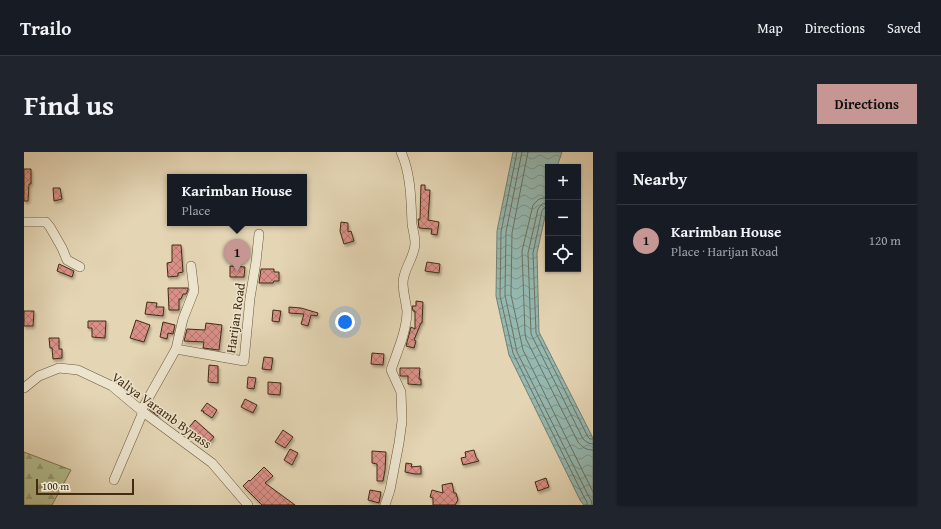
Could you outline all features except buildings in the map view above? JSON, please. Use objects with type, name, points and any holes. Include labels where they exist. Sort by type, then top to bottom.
[{"type":"street","points":[[385,505],[390,490],[402,421],[401,392],[392,367],[405,329],[407,312],[403,282],[415,243],[409,178],[401,152]]},
{"type":"street","points":[[24,222],[46,222],[62,248],[67,260],[80,267]]},
{"type":"street","name":"Harijan Road","points":[[176,349],[244,361],[250,298],[260,234]]},
{"type":"street","points":[[114,480],[142,412],[176,349],[183,319],[194,291],[191,266]]},
{"type":"street","name":"Valiya Varamb Bypass","points":[[24,388],[40,376],[59,368],[78,370],[112,386],[142,412],[212,463],[248,505]]},
{"type":"green space","points":[[24,452],[71,470],[52,505],[24,505]]},
{"type":"water","points":[[513,152],[562,152],[558,164],[545,164],[545,217],[537,253],[539,332],[593,438],[593,505],[584,505],[580,500],[509,355],[496,296],[497,231]]},
{"type":"place","name":"Karimban House","points":[[237,272]]}]
